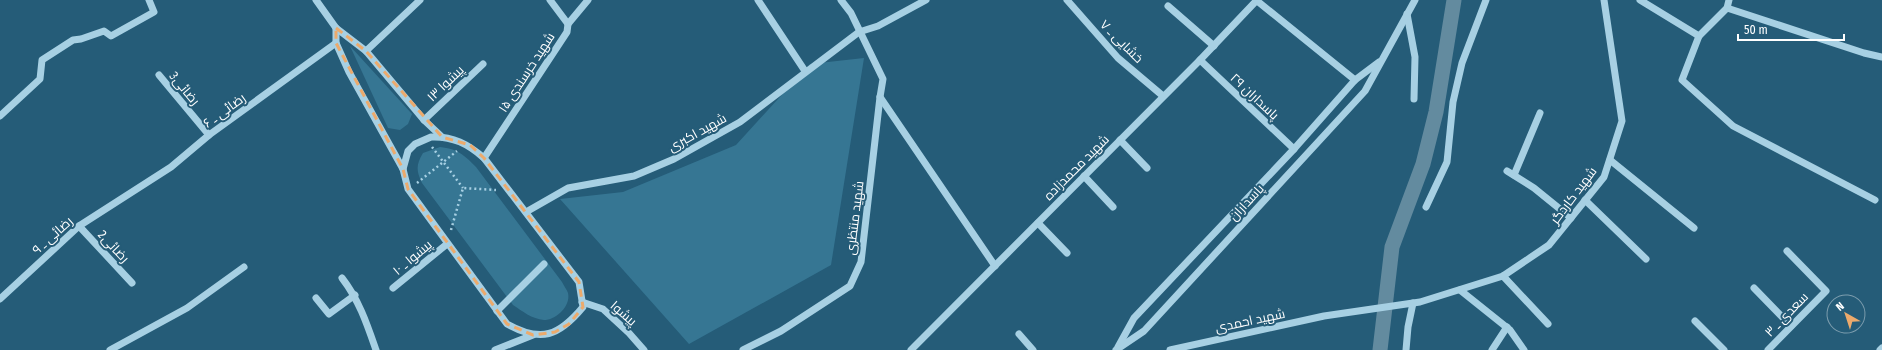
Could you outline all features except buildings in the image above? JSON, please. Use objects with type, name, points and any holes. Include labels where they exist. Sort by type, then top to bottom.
[{"type":"street","points":[[0,116],[40,79],[42,60],[73,40],[81,39],[104,31],[111,36],[154,12],[149,0]]},
{"type":"street","points":[[316,0],[336,28],[366,51],[424,120],[442,137]]},
{"type":"street","points":[[366,51],[420,0]]},
{"type":"street","points":[[550,0],[568,24]]},
{"type":"street","name":"شهید خرسندی ۱۵","points":[[484,158],[567,32],[568,24],[588,0]]},
{"type":"street","points":[[758,0],[805,71]]},
{"type":"street","name":"شهید منتظری","points":[[743,350],[781,331],[850,286],[861,262],[883,79],[851,13],[841,0]]},
{"type":"street","points":[[859,32],[878,26],[926,0]]},
{"type":"street","name":"خشایی ـ ۷","points":[[1067,0],[1118,58],[1163,96]]},
{"type":"street","points":[[1256,0],[1355,80]]},
{"type":"street","name":"شهید محمدزاده","points":[[911,350],[1214,46],[1256,0]]},
{"type":"street","name":"پاسداران","points":[[1117,350],[1144,331],[1365,91],[1414,0]]},
{"type":"street","points":[[1426,207],[1447,162],[1453,102],[1462,63],[1486,0]]},
{"type":"street","name":"شهید کاردگر","points":[[1403,305],[1460,290],[1502,276],[1549,245],[1604,176],[1622,121],[1604,0]]},
{"type":"street","points":[[1640,0],[1699,36]]},
{"type":"street","points":[[1729,0],[1727,8],[1699,36],[1682,80],[1733,126],[1875,200]]},
{"type":"street","points":[[1168,6],[1214,46]]},
{"type":"street","points":[[1727,8],[1864,54],[1882,57]]},
{"type":"street","points":[[1407,14],[1415,57],[1414,99]]},
{"type":"street","points":[[336,28],[336,43],[349,72],[403,169],[408,189],[507,324],[521,332],[533,335]]},
{"type":"street","name":"شهید اکبری","points":[[526,212],[568,188],[634,176],[674,159],[740,122],[805,71],[859,32]]},
{"type":"street","name":"رضائی ـ ۶","points":[[126,196],[171,167],[209,135],[336,43]]},
{"type":"street","name":"پاسداران ۲۹","points":[[1200,60],[1294,148]]},
{"type":"street","name":"پاسداران","points":[[1117,350],[1134,318],[1294,148],[1355,80],[1380,61]]},
{"type":"street","name":"پیشوا ۱۳","points":[[424,120],[482,64]]},
{"type":"street","name":"رضائی3","points":[[159,76],[209,135]]},
{"type":"street","points":[[880,97],[995,266]]},
{"type":"street","points":[[1514,175],[1540,113]]},
{"type":"street","points":[[403,169],[408,152],[415,144],[431,137],[442,137],[470,145],[484,158],[579,282],[583,307],[570,324],[555,332],[533,335],[495,350]]},
{"type":"street","points":[[1120,140],[1147,168]]},
{"type":"street","points":[[1610,160],[1694,228]]},
{"type":"street","points":[[1507,171],[1534,188],[1571,218]]},
{"type":"street","points":[[1084,176],[1113,207]]},
{"type":"street","name":"رضائی ـ ۹","points":[[0,299],[79,226],[126,196]]},
{"type":"street","points":[[1585,200],[1646,259]]},
{"type":"street","points":[[1038,223],[1067,253]]},
{"type":"street","name":"رضائی2","points":[[79,226],[132,283]]},
{"type":"street","name":"پیشوا ـ ۱۰","points":[[393,288],[447,244]]},
{"type":"street","name":"سعدی ـ ۳","points":[[1768,350],[1826,291],[1787,251]]},
{"type":"street","points":[[497,311],[544,264]]},
{"type":"street","points":[[110,350],[187,308],[244,267]]},
{"type":"street","points":[[1502,276],[1548,324]]},
{"type":"street","points":[[342,278],[355,295],[365,317],[376,350]]},
{"type":"street","points":[[1754,288],[1791,326]]},
{"type":"street","points":[[1460,290],[1507,328],[1524,350]]},
{"type":"street","points":[[316,298],[328,314],[355,295]]},
{"type":"street","name":"پیشوا","points":[[582,302],[603,309],[629,333],[644,350]]},
{"type":"street","points":[[1406,350],[1413,303]]},
{"type":"street","name":"شهید احمدی","points":[[1170,350],[1334,315],[1403,305]]},
{"type":"street","points":[[1695,321],[1724,350]]},
{"type":"street","points":[[1492,350],[1507,328]]},
{"type":"street","points":[[1019,334],[1033,350]]},
{"type":"path","points":[[426,139],[463,188]]},
{"type":"path","points":[[408,189],[466,144]]},
{"type":"path","points":[[463,188],[509,190]]},
{"type":"path","points":[[447,244],[463,188]]},
{"type":"highlighted area","points":[[336,28],[366,51],[442,137],[470,145],[484,158],[579,282],[583,307],[569,324],[555,332],[533,335],[507,324],[408,189],[403,169],[336,43]]},
{"type":"shaded area","points":[[350,46],[412,114],[408,124],[400,130],[388,128]]},
{"type":"shaded area","points":[[864,58],[831,265],[689,344],[560,199],[623,192],[736,145],[810,64]]},
{"type":"shaded area","points":[[440,147],[452,149],[460,153],[476,167],[562,282],[568,292],[568,298],[565,307],[558,315],[544,320],[535,318],[513,305],[422,183],[419,175],[418,164],[423,153]]},
{"type":"waterway","points":[[1380,350],[1392,247],[1423,164],[1436,112],[1454,0]]}]
